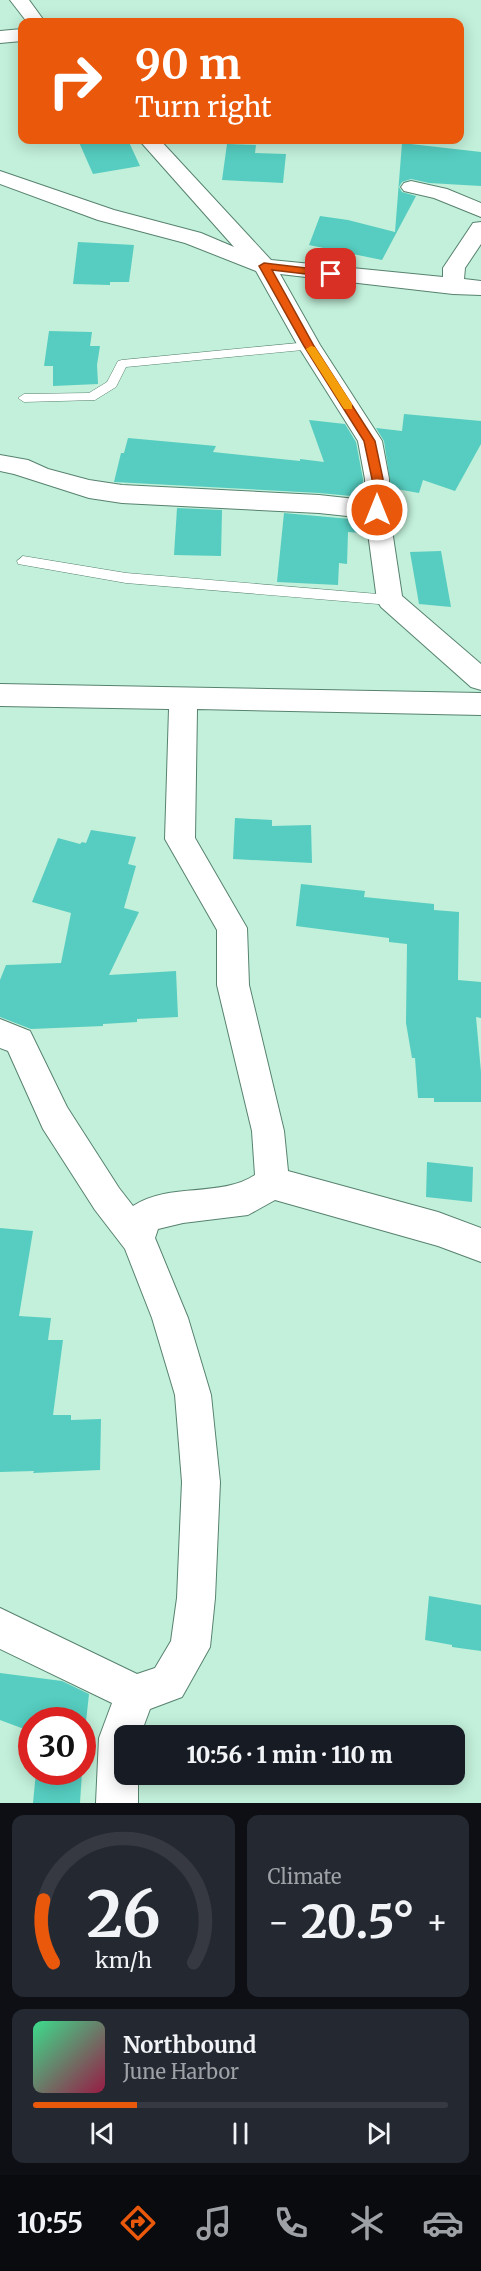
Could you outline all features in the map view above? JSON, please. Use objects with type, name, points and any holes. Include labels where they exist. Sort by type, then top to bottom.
[{"type":"street","points":[[19,0],[33,18]]},
{"type":"street","points":[[0,37],[18,35]]},
{"type":"street","points":[[153,144],[264,266],[309,346],[370,441],[377,479],[377,510],[390,600],[481,680]]},
{"type":"street","points":[[0,177],[106,215],[193,238],[264,266],[453,287],[481,288]]},
{"type":"street","points":[[411,187],[440,194],[481,211]]},
{"type":"street","points":[[453,287],[454,268],[481,228]]},
{"type":"street","points":[[0,462],[89,489],[122,494],[318,504],[377,510]]},
{"type":"street","points":[[0,695],[481,704]]},
{"type":"street","points":[[183,700],[180,839],[232,928],[233,984],[268,1131],[272,1183]]},
{"type":"street","points":[[0,1033],[19,1041],[55,1118],[107,1199],[138,1238],[170,1318],[193,1395],[201,1482],[196,1598],[190,1647],[168,1683],[136,1694],[0,1628]]},
{"type":"street","points":[[138,1238],[146,1216],[183,1208],[248,1199],[272,1183],[438,1229],[481,1245]]},
{"type":"street","points":[[117,1803],[119,1738],[136,1694]]},
{"type":"lane","points":[[24,398],[91,397],[112,384],[122,364],[309,346]]},
{"type":"lane","points":[[23,561],[126,578],[390,600]]},
{"type":"building","points":[[80,144],[130,144],[140,166],[93,174]]},
{"type":"building","points":[[227,144],[256,145],[255,153],[286,154],[283,183],[222,180]]},
{"type":"building","points":[[402,144],[481,152],[481,186],[429,183],[411,179],[402,182],[399,187],[402,192],[416,196],[382,260],[309,245],[320,216],[348,220],[395,232]]},
{"type":"building","points":[[78,242],[134,245],[129,282],[110,282],[110,285],[73,284]]},
{"type":"building","points":[[49,331],[92,332],[90,346],[100,346],[97,365],[98,384],[53,386],[53,366],[44,366]]},
{"type":"building","points":[[404,414],[481,421],[481,444],[455,491],[423,480],[419,493],[391,488],[384,441],[376,428],[402,431]]},
{"type":"building","points":[[309,420],[345,424],[356,442],[363,479],[362,497],[114,482],[121,453],[124,453],[128,438],[216,446],[213,452],[324,462]]},
{"type":"building","points":[[177,508],[222,510],[221,556],[174,555]]},
{"type":"building","points":[[284,513],[361,520],[360,533],[348,532],[347,564],[339,563],[338,585],[277,582]]},
{"type":"building","points":[[441,551],[451,607],[419,604],[410,552]]},
{"type":"building","points":[[235,818],[272,820],[272,826],[311,825],[312,863],[233,859]]},
{"type":"building","points":[[91,830],[136,837],[128,864],[136,866],[124,908],[139,912],[109,975],[176,971],[178,1017],[137,1019],[137,1022],[103,1024],[103,1026],[31,1029],[0,1017],[0,980],[6,965],[61,963],[71,913],[32,902],[58,838],[80,844],[86,843]]},
{"type":"building","points":[[301,884],[365,891],[364,897],[434,904],[434,910],[459,912],[458,980],[481,982],[481,1018],[476,1017],[481,1102],[434,1102],[434,1098],[418,1098],[415,1058],[412,1058],[406,1023],[407,944],[389,942],[389,938],[296,926]]},
{"type":"building","points":[[427,1162],[473,1167],[472,1202],[426,1197]]},
{"type":"building","points":[[0,1228],[33,1231],[19,1316],[51,1318],[48,1340],[63,1340],[53,1415],[71,1415],[71,1420],[101,1419],[100,1470],[0,1472]]},
{"type":"building","points":[[429,1596],[481,1605],[481,1651],[425,1640]]},
{"type":"building","points":[[0,1673],[62,1681],[89,1694],[88,1707],[18,1707],[18,1727],[0,1720]]},
{"type":"building","points":[[35,1785],[81,1785],[80,1803],[33,1803]]},
{"type":"slow traffic","points":[[311,349],[348,406]]},
{"type":"route","points":[[331,274],[264,266],[309,346],[370,441],[377,479],[377,510]]}]
